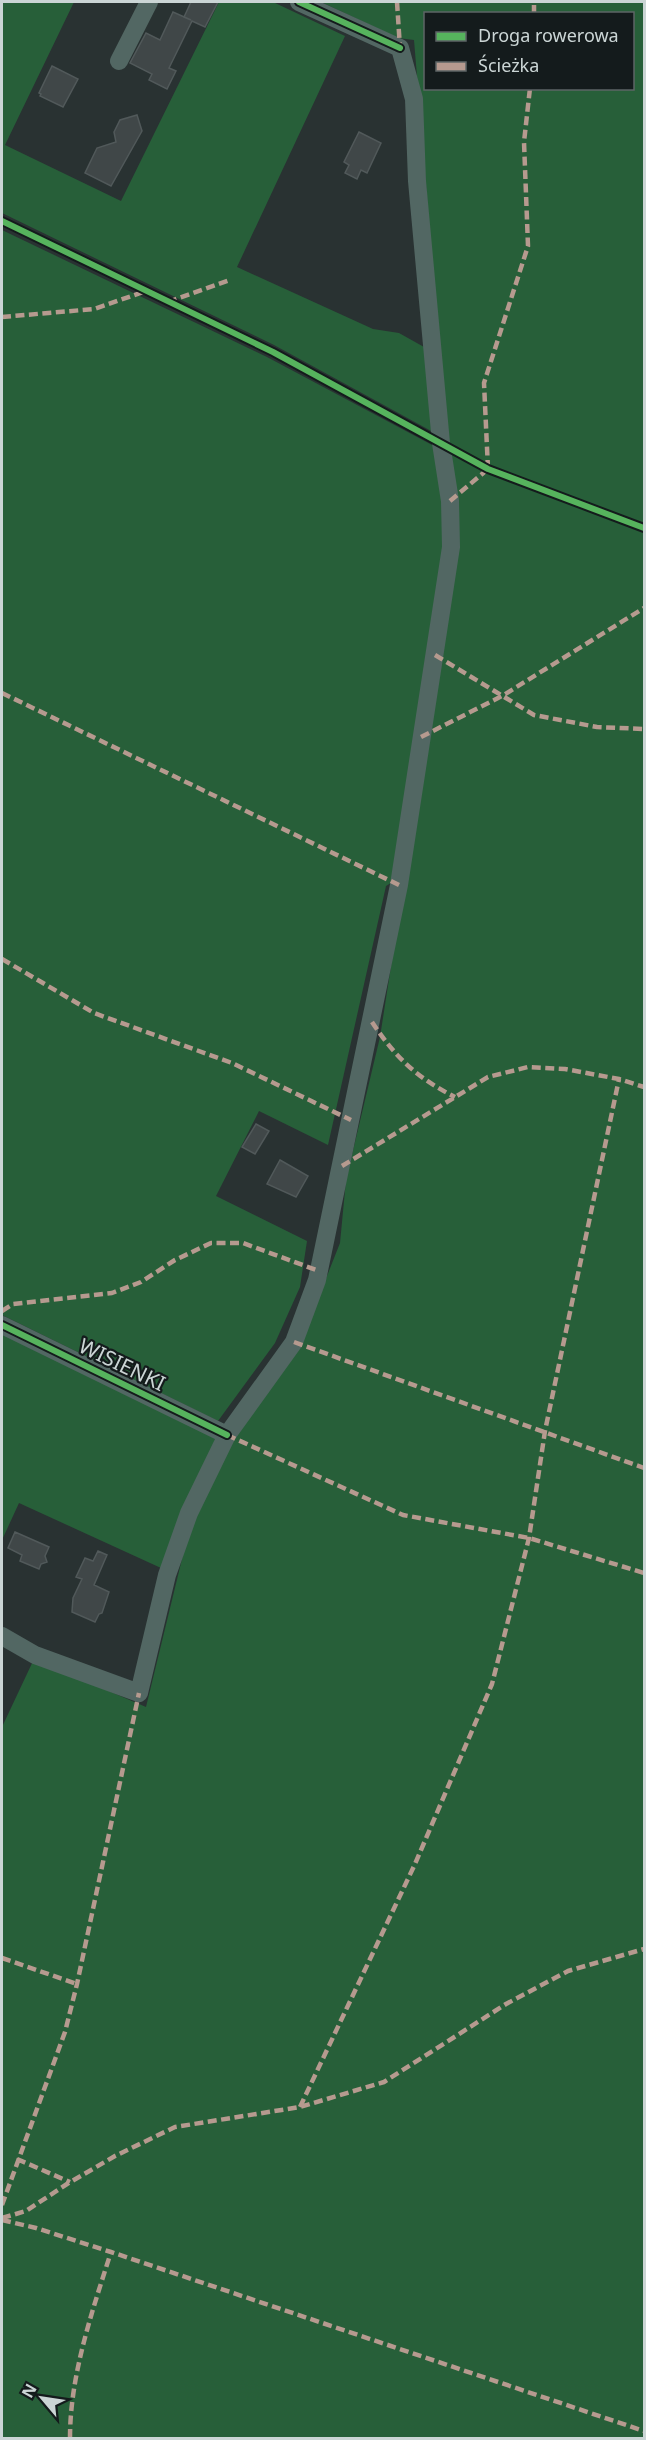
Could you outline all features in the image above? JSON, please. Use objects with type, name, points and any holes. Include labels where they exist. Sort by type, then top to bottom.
[{"type":"street","points":[[119,61],[149,2]]},
{"type":"street","points":[[2,1636],[35,1655],[139,1693],[167,1575],[189,1513],[227,1435],[294,1342],[317,1280],[389,941],[405,854],[428,685],[435,655],[451,547],[450,501],[441,443],[417,182],[414,99],[400,48],[299,2]]},
{"type":"street","name":"WISIENKI","points":[[2,1325],[227,1435]]},
{"type":"green space","points":[[2,2],[74,2],[5,145],[121,201],[219,2],[273,2],[345,36],[237,267],[373,329],[399,333],[424,347],[433,432],[274,345],[2,213]]},
{"type":"green space","points":[[321,2],[644,2],[644,2438],[2,2438],[2,1727],[34,1659],[146,1707],[190,1526],[221,1457],[297,1352],[340,1243],[346,1180],[380,1037],[456,549],[414,40],[398,38]]},
{"type":"green space","points":[[2,230],[267,357],[434,446],[445,503],[444,545],[394,881],[386,886],[328,1145],[259,1111],[216,1196],[307,1241],[300,1287],[275,1343],[218,1421],[2,1315]]},
{"type":"green space","points":[[2,1334],[216,1438],[161,1568],[19,1503],[2,1540]]},
{"type":"building","points":[[191,2],[218,2],[205,27],[192,21],[169,68],[176,71],[167,89],[149,80],[152,74],[130,63],[146,33],[160,40],[173,12],[184,17]]},
{"type":"building","points":[[52,66],[78,79],[63,107],[40,96],[39,93]]},
{"type":"building","points":[[137,115],[142,131],[111,186],[85,173],[97,148],[116,142],[114,132],[120,120]]},
{"type":"building","points":[[359,132],[381,143],[367,173],[361,170],[357,179],[345,173],[349,165],[344,162]]},
{"type":"building","points":[[256,1124],[269,1131],[255,1154],[242,1147]]},
{"type":"building","points":[[280,1160],[308,1176],[296,1197],[267,1184]]},
{"type":"building","points":[[15,1532],[49,1547],[45,1556],[47,1562],[41,1564],[39,1569],[20,1561],[22,1555],[8,1548]]},
{"type":"building","points":[[98,1551],[107,1555],[94,1585],[109,1592],[102,1613],[95,1622],[72,1612],[73,1598],[82,1579],[76,1577],[85,1558],[93,1561]]},
{"type":"marked path","points":[[397,2],[400,48]]},
{"type":"marked path","points":[[534,2],[534,12]]},
{"type":"marked path","points":[[488,469],[484,383],[528,246],[524,142],[530,90]]},
{"type":"marked path","points":[[168,302],[230,280]]},
{"type":"marked path","points":[[2,317],[94,309],[146,291]]},
{"type":"marked path","points":[[450,501],[488,469]]},
{"type":"marked path","points":[[421,737],[502,696],[644,608]]},
{"type":"marked path","points":[[435,655],[534,715],[597,727],[644,729]]},
{"type":"marked path","points":[[2,693],[399,885]]},
{"type":"marked path","points":[[2,959],[94,1013],[232,1063],[351,1120]]},
{"type":"marked path","points":[[372,1022],[389,1046],[408,1066],[441,1090],[455,1097]]},
{"type":"marked path","points":[[342,1166],[488,1077],[528,1067],[565,1069],[619,1079],[644,1087]]},
{"type":"marked path","points":[[300,2107],[415,1864],[492,1684],[529,1538],[545,1431],[619,1079]]},
{"type":"marked path","points":[[2,1311],[13,1304],[112,1293],[141,1282],[175,1260],[211,1243],[243,1243],[319,1271]]},
{"type":"marked path","points":[[294,1342],[644,1468]]},
{"type":"marked path","points":[[227,1435],[403,1515],[529,1538],[644,1573]]},
{"type":"marked path","points":[[2,2205],[65,2032],[139,1693]]},
{"type":"marked path","points":[[2,2218],[26,2211],[115,2156],[175,2127],[300,2107],[384,2082],[506,2004],[568,1971],[644,1949]]},
{"type":"marked path","points":[[2,1958],[77,1984]]},
{"type":"marked path","points":[[17,2159],[70,2182]]},
{"type":"marked path","points":[[2,2220],[36,2228],[111,2252],[644,2431]]},
{"type":"marked path","points":[[70,2438],[78,2367],[111,2252]]},
{"type":"cycle path","points":[[299,2],[400,48]]},
{"type":"cycle path","points":[[2,221],[273,352],[488,469],[644,528]]},
{"type":"cycle path","points":[[2,1325],[227,1435]]}]
